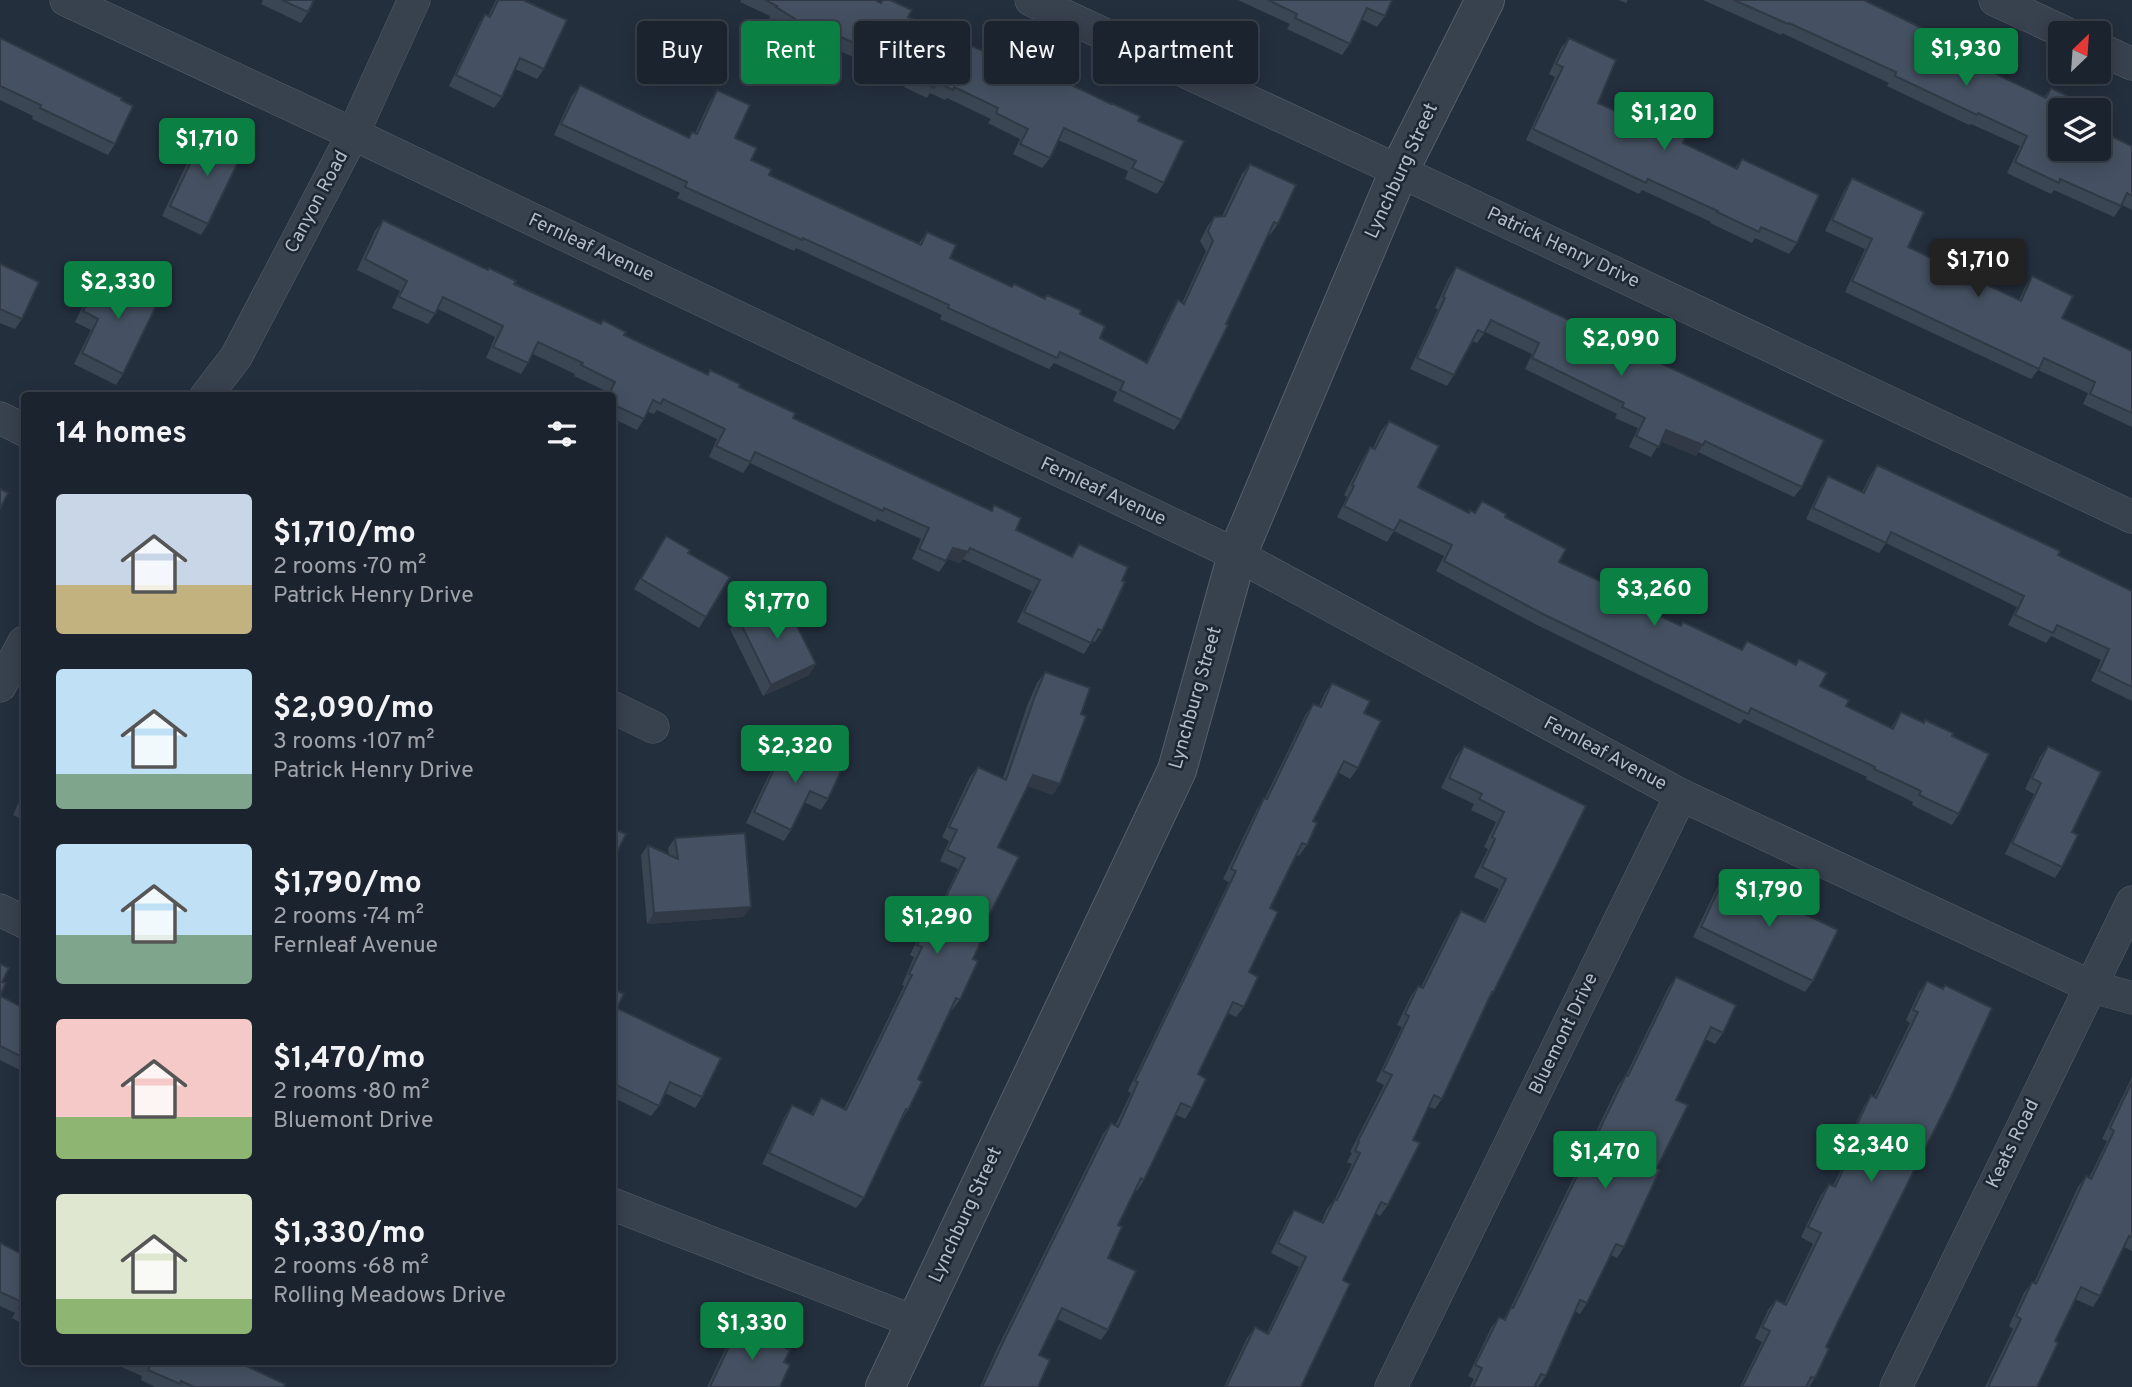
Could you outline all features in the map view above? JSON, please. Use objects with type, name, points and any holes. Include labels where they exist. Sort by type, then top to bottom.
[{"type":"street","name":"Fernleaf Avenue","points":[[66,0],[1237,555],[1681,795],[2090,986],[2132,998]]},
{"type":"street","name":"Canyon Road","points":[[209,392],[236,357],[353,134],[414,0]]},
{"type":"street","name":"Patrick Henry Drive","points":[[1031,0],[2132,517]]},
{"type":"street","name":"Lynchburg Street","points":[[885,1387],[1177,770],[1237,555],[1399,171],[1485,0]]},
{"type":"street","points":[[1995,0],[2048,25]]},
{"type":"street","points":[[2111,54],[2132,64]]},
{"type":"street","points":[[0,418],[21,428]]},
{"type":"street","points":[[0,686],[21,648]]},
{"type":"street","points":[[616,709],[653,727]]},
{"type":"street","name":"Bluemont Drive","points":[[1391,1387],[1681,795]]},
{"type":"street","name":"Keats Road","points":[[1896,1387],[2132,902]]},
{"type":"street","points":[[0,910],[21,920]]},
{"type":"street","points":[[616,1206],[915,1322]]},
{"type":"building","points":[[282,0],[314,0],[308,12]]},
{"type":"building","points":[[498,0],[523,0],[567,20],[544,69],[520,58],[502,97],[456,75],[485,14],[490,17]]},
{"type":"building","points":[[765,0],[875,0],[881,3],[883,0],[890,0],[912,10],[908,17],[917,21],[854,21],[854,43],[840,36],[840,21],[798,21]]},
{"type":"building","points":[[1268,0],[1392,0],[1385,16],[1367,8],[1350,44],[1295,18],[1297,14]]},
{"type":"building","points":[[1734,0],[1864,0],[2000,66],[1996,74],[2046,98],[2051,88],[2072,98],[2048,98],[2048,161],[2111,161],[2111,136],[2132,146],[2132,196],[2127,193],[2121,206],[2060,179],[2059,183],[2015,162],[2027,136],[1895,76],[1896,72]]},
{"type":"building","points":[[0,38],[122,98],[121,100],[133,106],[115,144],[0,86]]},
{"type":"building","points":[[1569,38],[1616,60],[1598,103],[1656,130],[1662,118],[1688,131],[1683,143],[1737,169],[1742,159],[1819,195],[1797,243],[1761,227],[1759,232],[1648,179],[1646,183],[1533,129],[1563,67],[1556,64]]},
{"type":"building","points":[[970,45],[984,52],[984,84],[1069,84],[1140,116],[1138,121],[1184,141],[1164,183],[1132,168],[1136,161],[1064,128],[1050,158],[1020,144],[1028,129],[996,113],[998,108],[954,87],[953,90],[941,84],[970,84]]},
{"type":"building","points":[[580,85],[689,138],[692,132],[697,134],[717,90],[750,105],[735,138],[757,148],[751,160],[771,169],[769,175],[921,245],[927,232],[956,245],[950,258],[1012,287],[1014,284],[1045,299],[1047,295],[1081,310],[1080,314],[1105,326],[1100,338],[1147,363],[1178,300],[1184,304],[1213,241],[1208,231],[1214,217],[1225,216],[1250,164],[1296,185],[1278,224],[1274,222],[1226,324],[1228,325],[1181,420],[1120,390],[1124,382],[1060,352],[1057,358],[948,308],[949,305],[685,187],[687,182],[561,124]]},
{"type":"building","points":[[205,132],[244,150],[208,224],[170,206]]},
{"type":"building","points":[[1852,178],[1924,212],[1908,247],[2021,301],[2032,276],[2073,296],[2062,318],[2132,351],[2132,413],[2090,394],[2095,382],[2044,358],[2039,369],[1852,281],[1872,239],[1832,220]]},
{"type":"building","points":[[383,220],[488,270],[489,268],[516,281],[514,284],[601,324],[603,320],[626,332],[624,335],[708,375],[710,370],[740,384],[739,387],[795,413],[793,418],[878,458],[992,511],[994,505],[1021,518],[1016,530],[1072,557],[1079,544],[1128,567],[1122,581],[1125,582],[1102,631],[1098,629],[1091,643],[1024,612],[1040,580],[970,548],[968,552],[953,548],[946,561],[919,549],[929,528],[884,508],[883,511],[755,452],[750,462],[716,446],[725,429],[663,399],[661,404],[653,400],[644,419],[616,406],[616,392],[610,392],[615,382],[581,365],[583,363],[538,342],[528,363],[493,347],[503,326],[443,297],[435,314],[399,297],[407,281],[365,259]]},
{"type":"building","points":[[0,264],[39,282],[22,319],[0,309]]},
{"type":"building","points":[[1456,267],[1824,440],[1802,487],[1705,441],[1703,445],[1666,430],[1659,447],[1636,436],[1645,418],[1622,407],[1624,403],[1532,358],[1539,343],[1491,320],[1484,333],[1478,330],[1454,375],[1417,358],[1445,298],[1443,297]]},
{"type":"building","points":[[120,276],[161,296],[123,374],[82,353],[98,319],[83,311],[99,278],[115,286]]},
{"type":"building","points":[[1389,421],[1439,446],[1418,487],[1469,513],[1470,510],[1475,513],[1482,501],[1506,514],[1505,517],[1566,549],[1559,562],[1632,596],[1630,602],[1681,626],[1683,622],[1742,650],[1747,641],[1796,665],[1799,659],[1827,673],[1820,686],[1849,700],[1846,706],[1893,729],[1901,712],[1953,733],[1952,736],[1989,754],[1959,814],[1919,795],[1921,791],[1874,769],[1875,767],[1751,708],[1748,714],[1543,614],[1444,561],[1452,545],[1400,520],[1394,531],[1344,506],[1370,447],[1375,449]]},
{"type":"building","points":[[1877,465],[2060,551],[2058,555],[2132,591],[2132,687],[2099,671],[2109,649],[2057,625],[2053,633],[2015,615],[2024,596],[1891,532],[1886,543],[1813,508],[1828,476],[1864,493]]},
{"type":"building","points":[[0,489],[8,493],[0,509]]},
{"type":"building","points":[[666,536],[690,550],[688,553],[730,577],[706,617],[641,579]]},
{"type":"building","points":[[782,596],[816,664],[771,685],[738,618]]},
{"type":"building","points":[[1045,672],[1090,688],[1081,714],[1086,716],[1060,784],[1033,775],[998,847],[1019,857],[981,931],[985,933],[973,959],[978,961],[960,1000],[956,998],[918,1079],[922,1082],[908,1110],[906,1109],[864,1198],[769,1153],[792,1105],[813,1115],[821,1098],[846,1110],[912,975],[909,974],[922,947],[917,945],[935,906],[940,909],[965,858],[947,850],[957,830],[949,827],[978,767],[1006,780]]},
{"type":"building","points":[[1332,683],[1370,701],[1364,713],[1381,721],[1358,768],[1344,761],[1313,821],[1317,823],[1307,845],[1302,843],[1270,908],[1278,912],[1249,972],[1258,977],[1244,1007],[1233,1002],[1198,1074],[1206,1079],[1192,1108],[1181,1103],[1144,1180],[1141,1178],[1118,1225],[1122,1227],[1108,1258],[1136,1271],[1108,1330],[1062,1308],[1039,1355],[1050,1360],[1038,1387],[982,1387],[1111,1123],[1118,1127],[1138,1082],[1135,1081],[1236,871],[1231,869],[1264,798],[1267,799],[1313,704],[1321,707]]},
{"type":"building","points":[[787,741],[825,759],[823,762],[841,771],[828,799],[810,791],[791,830],[754,812]]},
{"type":"building","points":[[1464,746],[1586,806],[1492,992],[1442,1099],[1434,1095],[1413,1140],[1420,1143],[1400,1182],[1388,1205],[1381,1202],[1343,1280],[1350,1284],[1301,1387],[1226,1387],[1255,1327],[1268,1334],[1270,1331],[1306,1257],[1278,1243],[1294,1210],[1323,1223],[1360,1153],[1355,1151],[1358,1141],[1392,1075],[1383,1071],[1409,1016],[1405,1014],[1418,986],[1423,988],[1461,911],[1485,922],[1506,879],[1482,867],[1504,812],[1479,799],[1482,794],[1449,778]]},
{"type":"building","points":[[2048,746],[2101,772],[2072,832],[2078,835],[2062,867],[2012,843],[2041,783],[2032,778]]},
{"type":"building","points":[[616,830],[626,834],[616,855]]},
{"type":"building","points":[[745,833],[751,907],[654,913],[648,845],[678,859],[675,838]]},
{"type":"building","points":[[1725,876],[1838,930],[1813,981],[1701,927]]},
{"type":"building","points":[[0,964],[9,968],[2,982],[6,983],[0,995]]},
{"type":"building","points":[[1676,977],[1736,1005],[1723,1033],[1711,1027],[1676,1100],[1688,1105],[1657,1168],[1660,1170],[1624,1247],[1616,1244],[1587,1303],[1580,1300],[1546,1376],[1541,1374],[1534,1387],[1473,1387],[1482,1368],[1475,1365],[1499,1317],[1505,1320],[1511,1307],[1513,1308]]},
{"type":"building","points":[[1927,981],[1943,989],[1945,985],[1992,1008],[1951,1097],[1826,1347],[1829,1349],[1815,1378],[1811,1377],[1806,1387],[1742,1387],[1770,1331],[1762,1327],[1776,1300],[1786,1305],[1821,1233],[1808,1227],[1829,1184],[1835,1187],[1857,1140],[1851,1137],[1871,1095],[1876,1098],[1918,1012],[1913,1010]]},
{"type":"building","points":[[616,990],[624,994],[617,1008],[721,1058],[702,1097],[670,1082],[659,1106],[616,1085]]},
{"type":"building","points":[[0,996],[21,1006],[21,1056],[0,1046]]},
{"type":"building","points":[[2132,1082],[2132,1237],[2129,1236],[2100,1296],[2081,1287],[2037,1387],[1988,1387],[2021,1319],[2016,1316],[2032,1282],[2036,1284],[2086,1176],[2091,1179],[2114,1131],[2110,1128]]},
{"type":"building","points":[[0,1243],[21,1254],[21,1302],[0,1292]]},
{"type":"building","points":[[739,1325],[790,1350],[784,1362],[790,1365],[780,1387],[710,1387]]},
{"type":"building","points":[[148,1365],[244,1365],[285,1384],[284,1387],[194,1387],[148,1370],[150,1366]]}]
